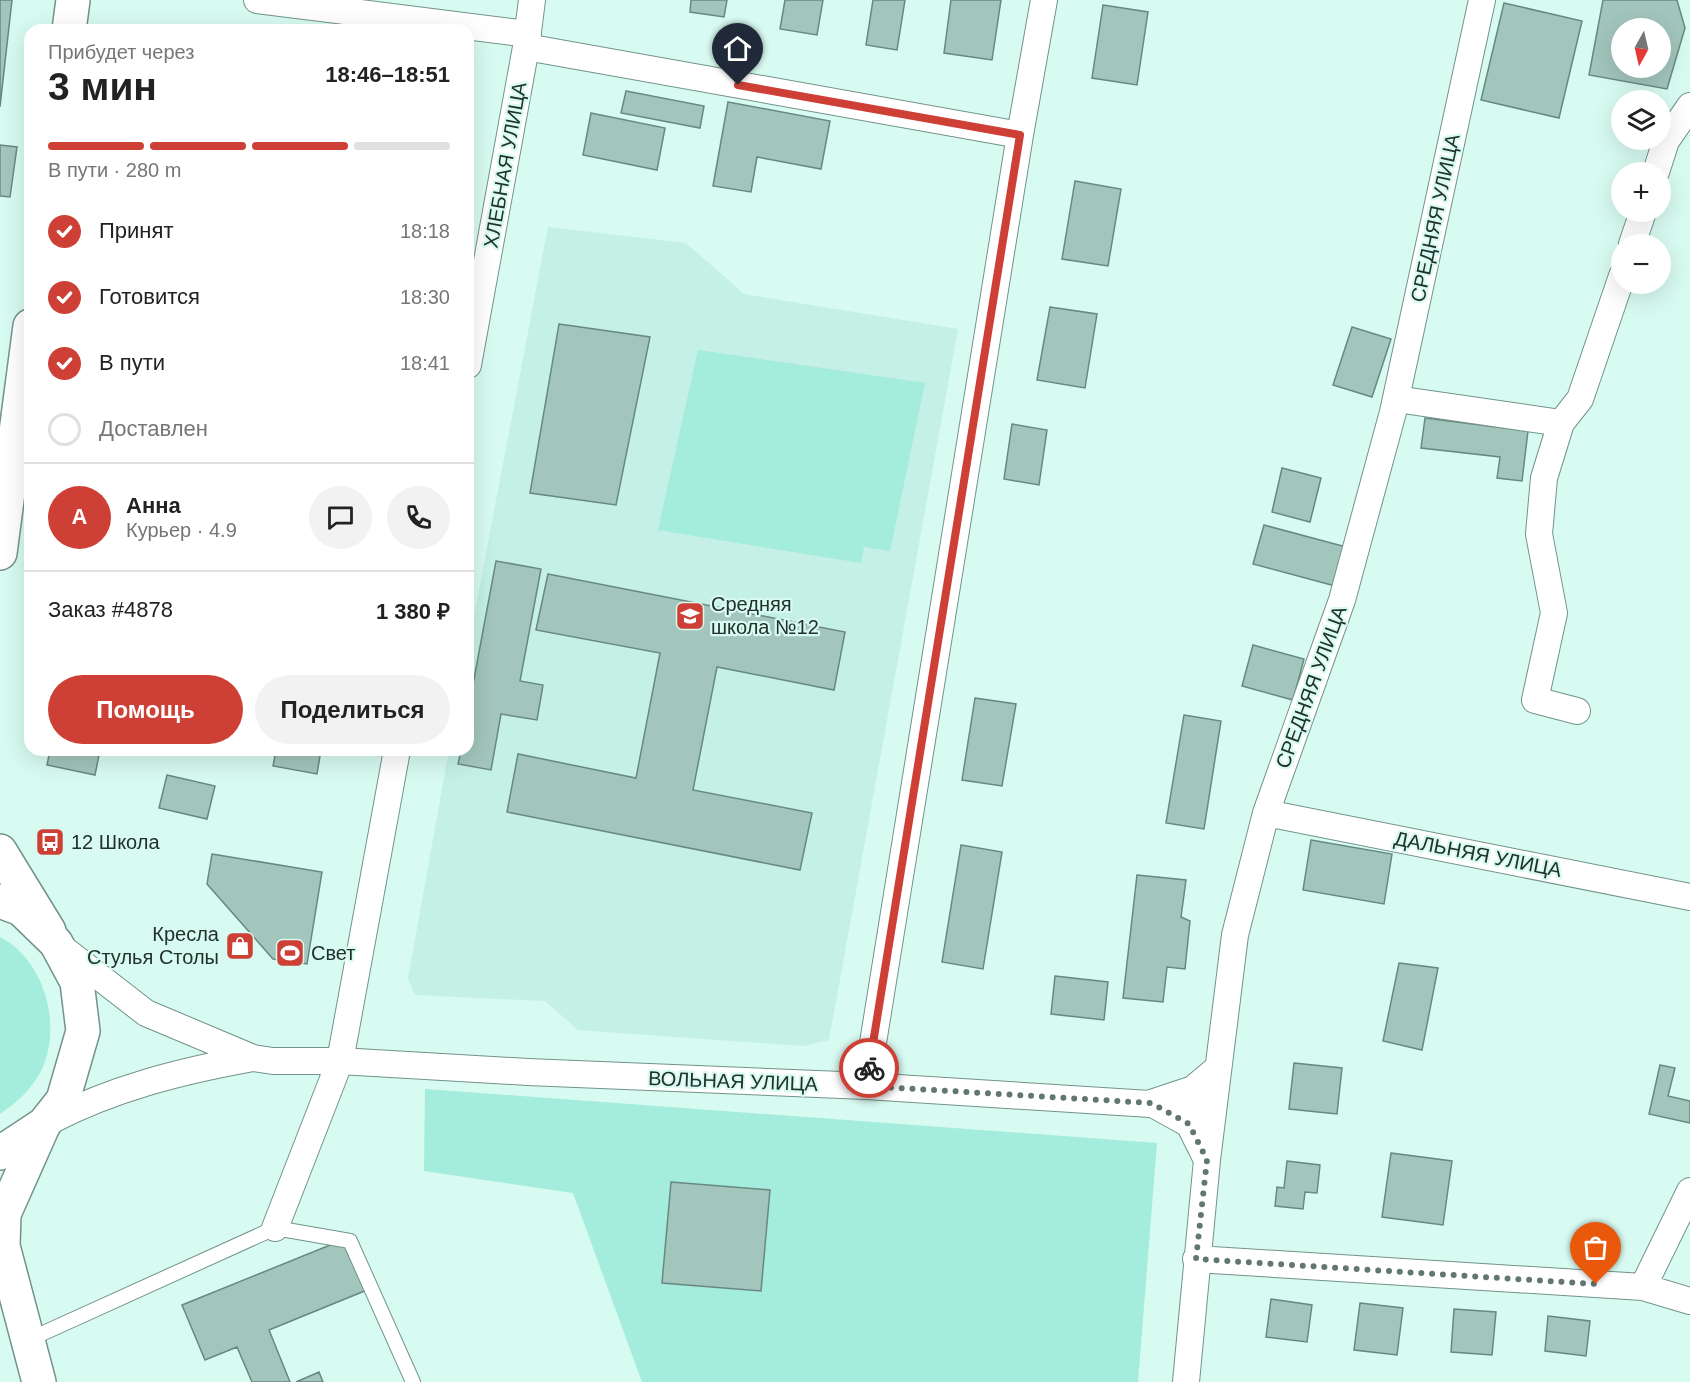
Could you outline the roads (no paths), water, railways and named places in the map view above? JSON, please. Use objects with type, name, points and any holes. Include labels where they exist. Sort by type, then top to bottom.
[{"type":"main road","points":[[70,24],[73,0]]},
{"type":"main road","points":[[0,553],[24,371]]},
{"type":"main road","points":[[0,851],[56,943],[76,982],[84,1031],[63,1100],[44,1124],[4,1214],[3,1246],[39,1382]]},
{"type":"main road","points":[[0,901],[21,909],[56,943]]},
{"type":"main road","points":[[0,1153],[44,1124]]},
{"type":"main road","points":[[0,1319],[34,1382]]},
{"type":"street","points":[[257,0],[419,24]]},
{"type":"street","name":"ХЛЕБНАЯ УЛИЦА","points":[[474,332],[527,40],[532,0]]},
{"type":"street","points":[[866,1086],[1020,135],[1044,0]]},
{"type":"street","name":"СРЕДНЯЯ УЛИЦА","points":[[1186,1382],[1196,1259],[1234,935],[1266,813],[1342,600],[1396,399],[1482,0]]},
{"type":"street","points":[[474,32],[527,40],[1020,135]]},
{"type":"street","points":[[1659,162],[1666,141],[1690,106]]},
{"type":"street","points":[[1577,711],[1535,700],[1554,613],[1539,534],[1544,478],[1561,423],[1580,399],[1616,294]]},
{"type":"street","points":[[1396,399],[1561,423]]},
{"type":"street","points":[[274,1228],[340,1061],[396,756]]},
{"type":"street","name":"ДАЛЬНЯЯ УЛИЦА","points":[[1266,813],[1690,897]]},
{"type":"street","points":[[56,943],[147,1013],[253,1058]]},
{"type":"street","points":[[44,1124],[84,1103],[126,1088],[186,1070],[253,1058]]},
{"type":"street","name":"ВОЛЬНАЯ УЛИЦА","points":[[253,1058],[273,1061],[340,1061],[528,1072],[866,1086],[1213,1108]]},
{"type":"street","points":[[1151,1103],[1193,1089],[1218,1068]]},
{"type":"street","points":[[1151,1103],[1189,1124],[1207,1160]]},
{"type":"street","points":[[1643,1287],[1690,1191]]},
{"type":"street","points":[[1196,1259],[1643,1287],[1690,1301]]},
{"type":"lane","points":[[28,1340],[274,1228],[350,1241],[412,1382]]},
{"type":"place","name":"Средняя школа №12","points":[[690,616]]},
{"type":"place","name":"12 Школа","points":[[50,842]]},
{"type":"place","name":"Кресла Стулья Столы","points":[[240,946]]},
{"type":"place","name":"Свет","points":[[290,953]]}]
